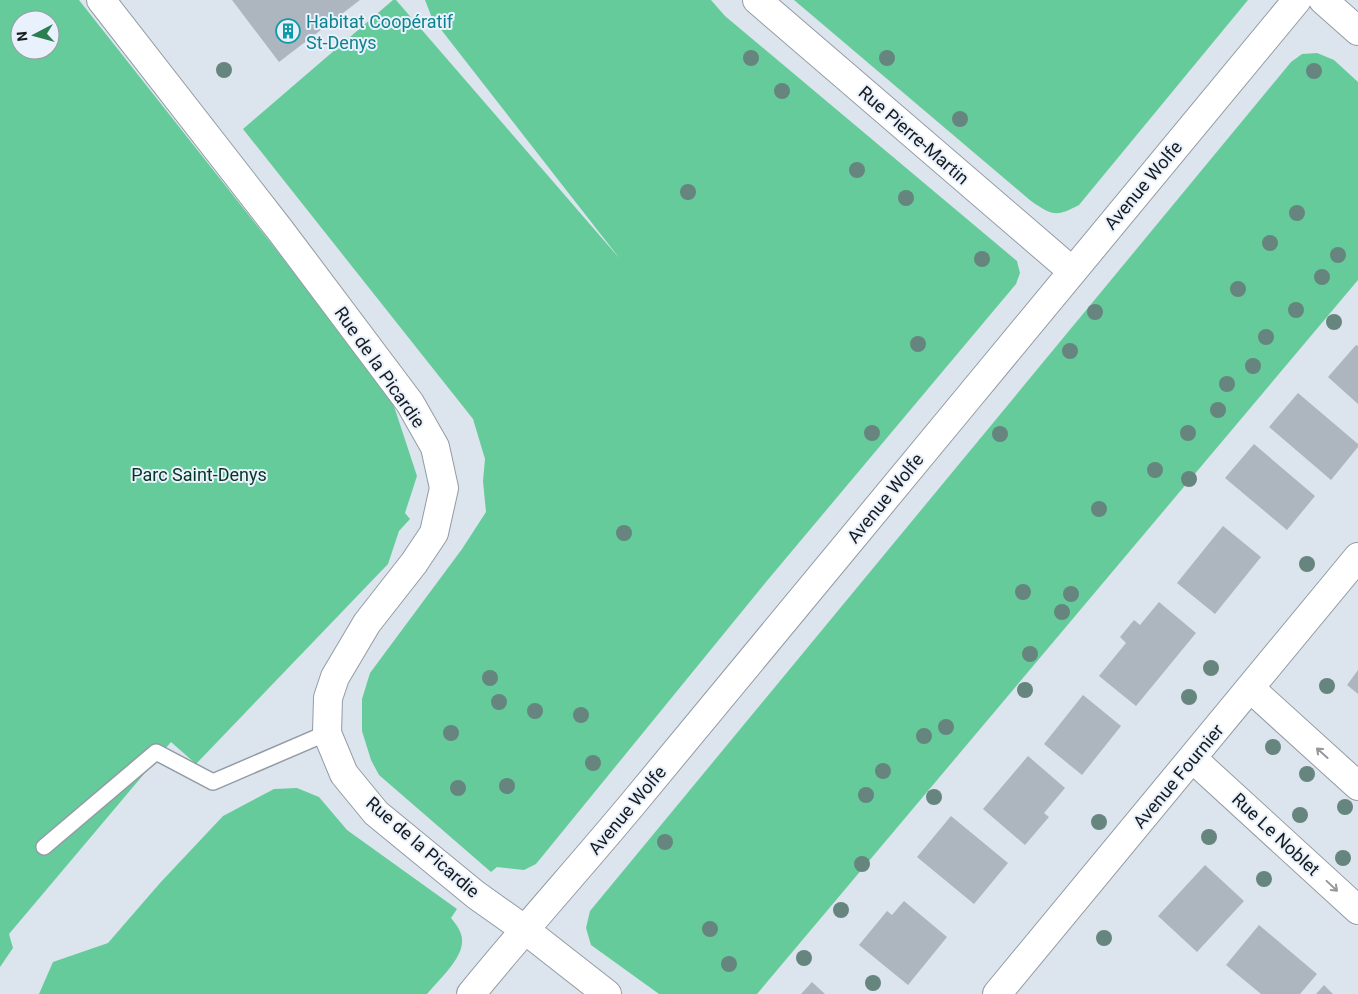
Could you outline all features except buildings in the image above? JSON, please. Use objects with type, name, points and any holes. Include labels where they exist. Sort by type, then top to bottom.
[{"type":"street","name":"Rue de la Picardie","points":[[102,0],[280,230],[410,403],[435,447],[444,488],[434,533],[414,563],[367,623],[335,677],[328,698],[327,733],[344,774],[376,812],[476,895],[524,929],[607,994]]},
{"type":"street","name":"Rue Pierre-Martin","points":[[757,0],[1072,271]]},
{"type":"street","name":"Avenue Wolfe","points":[[471,994],[524,929],[632,805],[1297,0]]},
{"type":"street","points":[[1323,0],[1358,31]]},
{"type":"street","name":"Avenue Fournier","points":[[997,994],[1358,557]]},
{"type":"street","points":[[1250,688],[1358,786]]},
{"type":"street","name":"Rue Le Noblet","points":[[1193,758],[1358,910]]},
{"type":"lane","points":[[44,847],[156,752],[213,782],[327,733]]},
{"type":"green space","name":"Parc Saint-Denys","points":[[0,0],[79,0],[390,394],[417,476],[405,513],[410,519],[399,531],[388,564],[196,764],[171,742],[9,934],[13,948],[0,967]]},
{"type":"green space","points":[[393,0],[396,0],[620,259],[432,18],[425,0],[711,0],[725,16],[1017,261],[1020,273],[1016,284],[766,582],[536,864],[524,870],[497,867],[491,872],[379,775],[371,760],[362,731],[362,699],[370,673],[462,549],[486,512],[483,481],[485,459],[473,419],[243,129]]},
{"type":"green space","points":[[794,0],[1248,0],[1079,205],[1065,212],[1055,213],[1045,210],[1031,201]]},
{"type":"green space","points":[[1317,53],[1334,60],[1358,82],[1358,280],[757,994],[659,994],[591,945],[586,928],[590,911],[1291,62],[1302,54]]},
{"type":"green space","points":[[297,788],[319,797],[347,830],[457,909],[451,918],[461,935],[461,949],[449,970],[427,994],[39,994],[53,962],[108,943],[160,883],[223,816],[274,789]]},
{"type":"place","name":"Habitat Coopératif St-Denys","points":[[288,31]]}]
